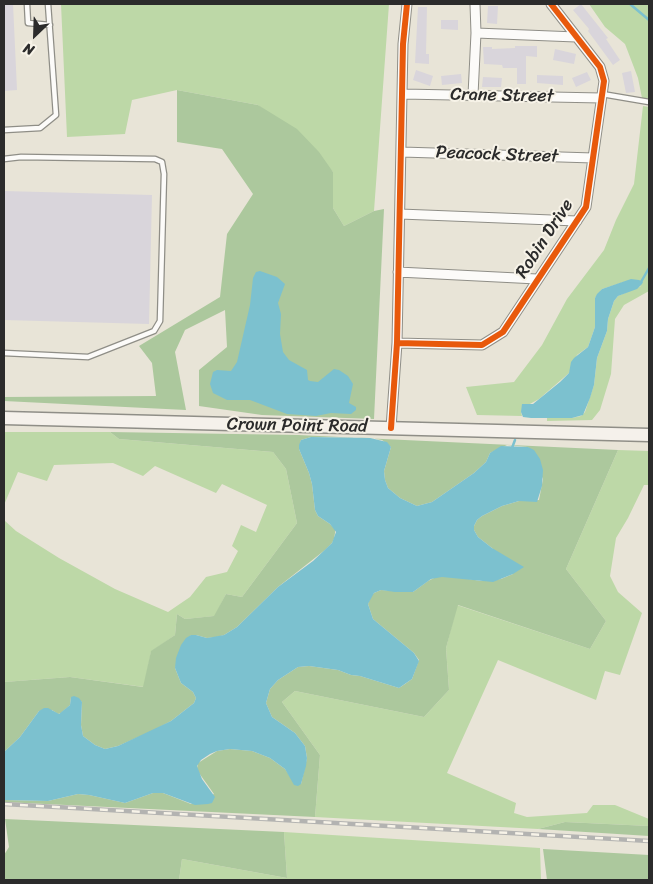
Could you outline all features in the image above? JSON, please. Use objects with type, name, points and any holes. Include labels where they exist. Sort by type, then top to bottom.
[{"type":"main road","name":"Crown Point Road","points":[[4,418],[649,435]]},
{"type":"street","points":[[391,428],[397,342],[404,44],[407,4]]},
{"type":"street","points":[[473,95],[476,33],[475,4]]},
{"type":"street","name":"Robin Drive","points":[[397,342],[482,345],[503,332],[586,207],[604,81],[600,67],[551,4]]},
{"type":"street","points":[[476,33],[576,37]]},
{"type":"street","name":"Crane Street","points":[[403,94],[601,96]]},
{"type":"street","name":"Peacock Street","points":[[402,152],[593,158]]},
{"type":"street","points":[[400,214],[577,220]]},
{"type":"street","points":[[398,272],[537,279]]},
{"type":"lane","points":[[26,4],[28,23],[50,25]]},
{"type":"lane","points":[[4,130],[40,128],[56,115],[48,4]]},
{"type":"lane","points":[[601,96],[649,102]]},
{"type":"lane","points":[[4,159],[21,157],[155,159],[162,162],[164,174],[160,321],[154,330],[88,357],[4,353]]},
{"type":"green space","points":[[61,4],[389,4],[374,211],[344,226],[333,208],[333,172],[258,105],[177,90],[132,100],[125,134],[67,137]]},
{"type":"green space","points":[[589,4],[649,4],[649,99],[642,98],[638,78],[625,44],[605,27]]},
{"type":"green space","points":[[177,90],[258,105],[297,129],[319,152],[333,172],[333,208],[344,226],[374,211],[384,209],[374,419],[262,415],[199,406],[199,370],[227,347],[225,310],[185,330],[175,352],[186,410],[4,401],[4,397],[156,396],[152,363],[139,346],[220,297],[227,234],[253,194],[222,149],[177,142]]},
{"type":"green space","points":[[643,106],[649,107],[649,291],[624,305],[615,319],[611,374],[600,410],[592,420],[547,421],[547,417],[572,418],[581,416],[585,412],[594,385],[597,358],[607,331],[608,319],[614,301],[618,296],[641,286],[627,281],[602,289],[595,298],[595,327],[588,347],[577,355],[569,373],[539,399],[528,405],[521,412],[522,416],[477,415],[466,387],[514,382],[542,345],[567,299],[604,250],[634,184]]},
{"type":"green space","points":[[4,432],[110,432],[119,439],[273,452],[286,469],[297,523],[242,597],[226,594],[215,616],[185,619],[177,614],[175,635],[151,652],[144,687],[70,677],[4,682],[4,520],[16,531],[59,558],[115,589],[168,612],[190,597],[206,577],[227,572],[238,551],[232,546],[241,525],[256,532],[267,505],[222,484],[216,493],[155,466],[143,476],[113,463],[54,465],[47,481],[18,472],[4,505]]},
{"type":"green space","points":[[110,432],[298,435],[355,438],[311,437],[301,440],[299,449],[312,484],[315,510],[318,516],[335,529],[334,539],[325,550],[278,587],[237,627],[217,637],[207,638],[191,635],[175,668],[181,683],[193,692],[196,698],[194,703],[171,721],[118,746],[105,749],[95,745],[83,736],[81,725],[82,702],[71,697],[70,705],[61,713],[58,714],[52,710],[39,711],[20,737],[4,752],[4,682],[70,677],[143,687],[151,651],[175,635],[177,614],[185,619],[214,616],[226,594],[242,597],[297,523],[286,469],[273,452],[119,439]]},
{"type":"green space","points":[[373,439],[507,445],[490,453],[486,462],[474,473],[432,502],[417,506],[400,498],[388,488],[384,471],[391,447],[382,440]]},
{"type":"green space","points":[[507,445],[618,450],[566,569],[606,621],[590,649],[458,605],[446,648],[449,690],[424,717],[295,691],[282,702],[320,755],[315,817],[4,802],[4,800],[48,801],[78,794],[125,803],[153,793],[163,793],[191,804],[214,794],[199,773],[197,769],[198,763],[217,751],[230,749],[252,751],[270,758],[285,769],[292,779],[301,784],[307,758],[305,746],[295,733],[272,717],[266,703],[270,689],[278,680],[298,667],[309,666],[338,670],[399,688],[412,679],[419,660],[414,653],[373,619],[368,604],[371,596],[381,590],[413,592],[436,577],[450,576],[481,581],[501,579],[513,574],[492,548],[478,537],[474,526],[482,516],[502,506],[519,501],[539,500],[543,479],[528,447]]},
{"type":"green space","points":[[618,450],[649,451],[649,485],[644,485],[616,538],[610,576],[618,592],[642,613],[620,675],[605,671],[596,700],[498,660],[447,773],[516,803],[514,813],[527,817],[587,813],[593,805],[615,805],[649,819],[649,826],[565,822],[538,829],[315,817],[320,755],[282,702],[295,691],[424,717],[449,690],[446,648],[457,605],[590,649],[606,621],[566,569]]},
{"type":"green space","points":[[5,819],[284,832],[287,878],[182,859],[179,880],[4,880],[4,855],[9,847]]},
{"type":"green space","points":[[565,822],[649,826],[649,836],[538,829]]},
{"type":"green space","points":[[284,832],[540,848],[541,880],[179,880],[182,859],[287,878]]},
{"type":"green space","points":[[543,849],[649,855],[649,880],[547,880]]},
{"type":"water","points":[[260,271],[277,277],[285,284],[278,303],[281,314],[280,334],[283,352],[289,360],[307,370],[308,380],[310,381],[318,382],[334,369],[348,376],[353,384],[349,403],[356,407],[356,410],[351,414],[331,413],[316,416],[287,414],[250,400],[227,400],[213,393],[210,384],[213,372],[217,370],[231,371],[237,362],[250,305],[253,278],[256,272]]},
{"type":"water","points":[[631,279],[643,282],[637,289],[618,296],[614,301],[608,319],[607,331],[597,358],[594,385],[583,415],[572,418],[523,417],[521,412],[522,404],[533,404],[560,382],[569,373],[571,362],[574,358],[588,347],[595,327],[595,298],[597,294],[602,289]]},
{"type":"water","points":[[311,437],[370,438],[387,442],[391,447],[384,471],[388,488],[400,498],[417,506],[432,502],[474,473],[486,462],[490,453],[501,446],[528,447],[534,450],[540,459],[543,470],[542,486],[537,502],[519,501],[502,506],[482,516],[474,526],[478,537],[492,548],[524,567],[513,574],[493,582],[442,577],[431,579],[413,592],[381,590],[374,593],[368,604],[373,619],[414,653],[419,661],[412,679],[399,688],[338,670],[309,666],[298,667],[278,680],[270,689],[266,703],[272,717],[295,733],[305,746],[306,766],[301,784],[298,786],[294,785],[285,769],[270,758],[252,751],[230,749],[210,754],[201,760],[197,766],[202,779],[215,797],[212,803],[208,804],[195,805],[163,793],[153,793],[125,803],[78,794],[48,801],[4,800],[4,752],[20,737],[39,711],[48,708],[59,714],[70,705],[71,697],[79,698],[82,702],[81,725],[83,736],[95,745],[105,749],[118,746],[171,721],[194,703],[196,698],[193,692],[181,683],[175,668],[176,658],[186,638],[191,635],[207,638],[224,635],[237,627],[278,587],[313,561],[332,543],[336,532],[330,524],[318,516],[315,510],[312,484],[299,449],[301,440]]},
{"type":"building","points":[[4,4],[13,4],[17,90],[4,91]]},
{"type":"building","points":[[581,4],[608,38],[606,39],[620,60],[613,65],[588,31],[589,29],[573,10]]},
{"type":"building","points":[[488,6],[498,6],[497,24],[487,23]]},
{"type":"building","points":[[418,7],[427,7],[426,54],[429,54],[429,64],[415,63]]},
{"type":"building","points":[[441,20],[458,20],[458,30],[441,29]]},
{"type":"building","points":[[515,46],[537,46],[537,57],[526,56],[526,84],[517,84],[517,68],[503,68],[502,65],[484,64],[483,47],[492,47],[492,49],[515,48]]},
{"type":"building","points":[[555,49],[576,54],[574,64],[553,60]]},
{"type":"building","points":[[416,70],[433,76],[430,86],[413,80]]},
{"type":"building","points":[[631,71],[635,92],[626,93],[622,73]]},
{"type":"building","points":[[587,72],[591,80],[576,87],[572,78]]},
{"type":"building","points":[[461,74],[462,83],[442,85],[441,76]]},
{"type":"building","points":[[537,75],[563,76],[563,85],[537,83]]},
{"type":"building","points":[[483,77],[502,78],[501,87],[482,87]]},
{"type":"building","points":[[4,191],[152,195],[149,324],[4,320]]},
{"type":"waterway","points":[[630,4],[649,20]]},
{"type":"waterway","points":[[641,282],[649,268]]},
{"type":"waterway","points":[[512,448],[515,440]]},
{"type":"railway","points":[[4,804],[649,841]]},
{"type":"cycle path","points":[[391,428],[397,343],[403,44],[407,4]]},
{"type":"cycle path","points":[[397,343],[482,345],[503,332],[586,207],[604,81],[600,67],[551,4]]}]
